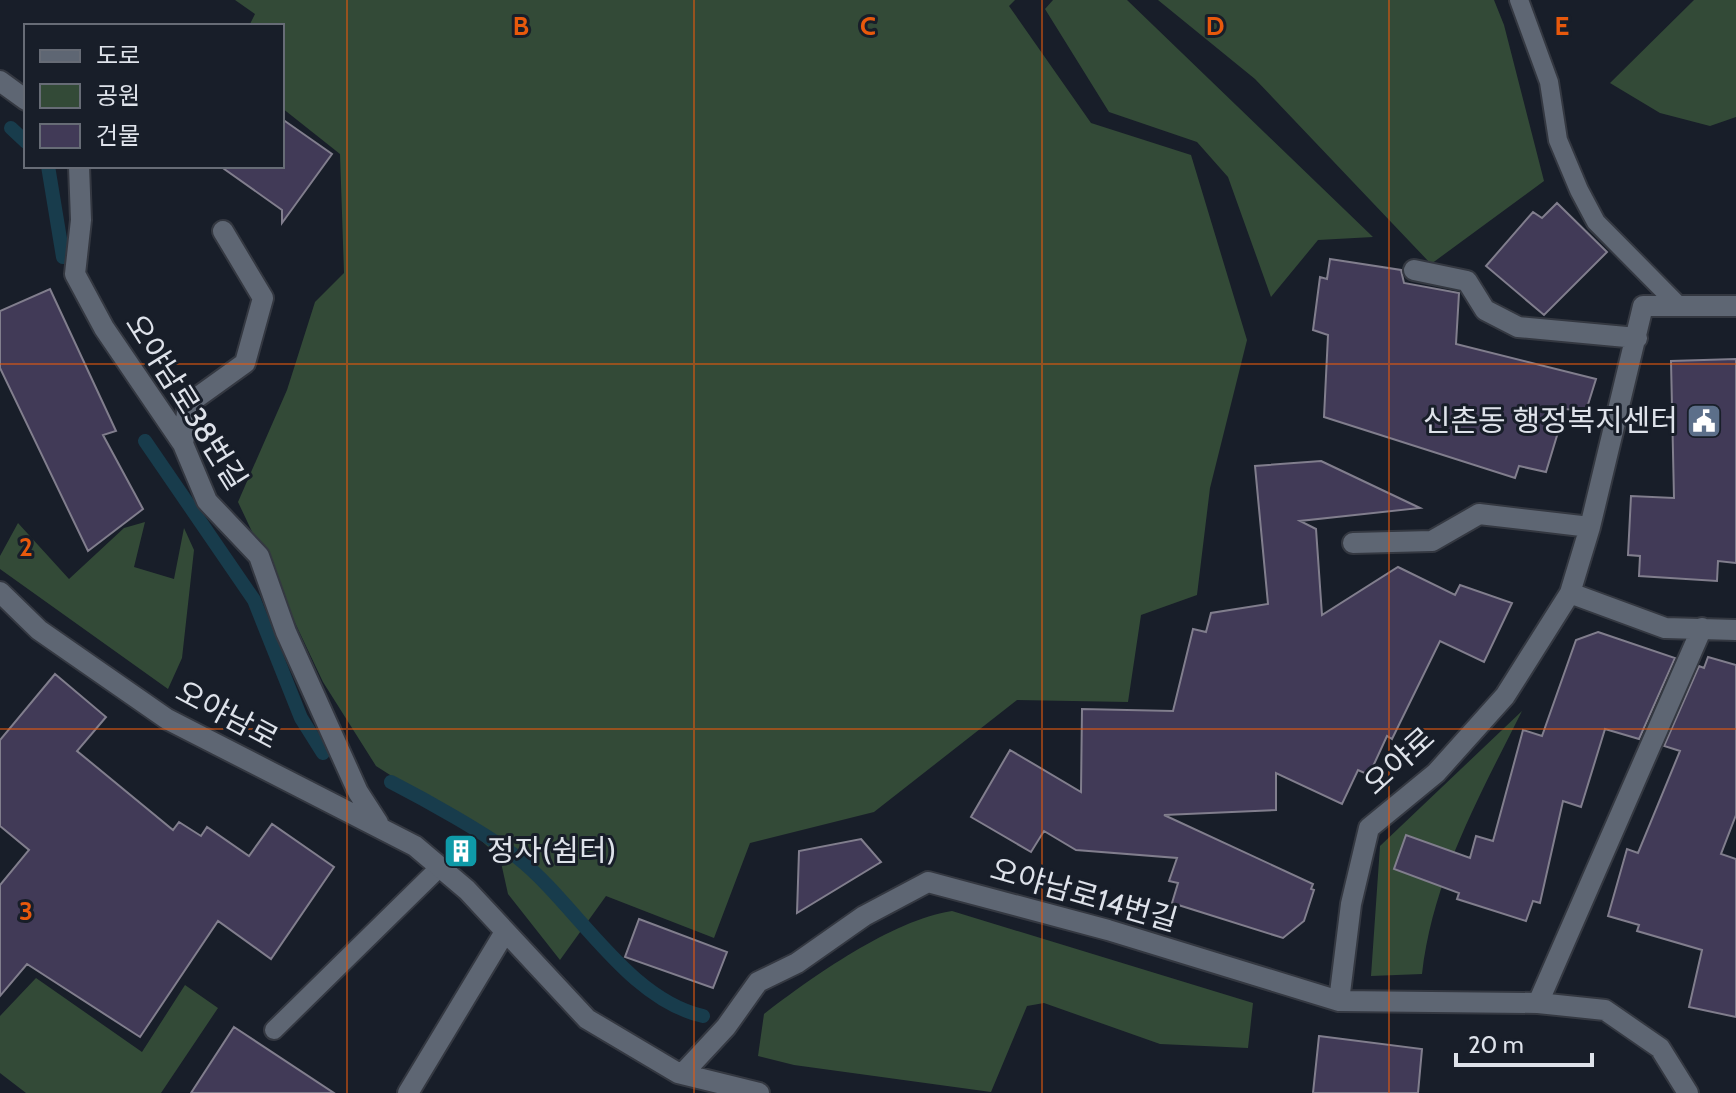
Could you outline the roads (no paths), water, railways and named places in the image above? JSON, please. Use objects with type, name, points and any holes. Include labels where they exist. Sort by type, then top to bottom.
[{"type":"street","points":[[0,81],[24,99]]},
{"type":"street","name":"오야남로38번길","points":[[79,168],[81,220],[75,274],[104,328],[183,444],[207,501],[259,556],[297,657],[358,792],[380,826]]},
{"type":"street","points":[[183,444],[188,404],[245,363],[263,298],[223,231]]},
{"type":"street","points":[[1414,270],[1467,281],[1485,310],[1518,327],[1637,338]]},
{"type":"street","name":"오야로","points":[[1339,1001],[1351,904],[1369,828],[1436,773],[1505,696],[1570,593],[1590,527],[1643,306],[1736,306]]},
{"type":"street","points":[[1353,543],[1432,541],[1479,514],[1590,527]]},
{"type":"street","name":"오야남로","points":[[0,592],[39,630],[167,719],[415,846],[467,890],[587,1019],[678,1073],[759,1093]]},
{"type":"street","points":[[1570,593],[1665,628],[1736,630]]},
{"type":"street","points":[[1538,1003],[1702,628]]},
{"type":"street","name":"오야남로14번길","points":[[678,1073],[686,1070],[726,1027],[758,982],[797,963],[864,916],[928,882],[1108,930],[1339,1001],[1538,1003],[1605,1010],[1660,1048],[1688,1093]]},
{"type":"street","points":[[408,1093],[505,932]]},
{"type":"lane","points":[[1519,0],[1549,82],[1558,140],[1579,190],[1596,222],[1679,306]]},
{"type":"lane","points":[[274,1030],[440,867]]},
{"type":"waterway","points":[[11,128],[24,140]]},
{"type":"waterway","points":[[48,168],[63,257]]},
{"type":"waterway","points":[[145,441],[254,600],[301,718],[323,753]]},
{"type":"waterway","points":[[391,782],[473,828],[518,858],[626,971],[650,991],[676,1006],[703,1016]]},
{"type":"place","name":"신촌동 행정복지센터","points":[[1704,421]]},
{"type":"place","name":"정자(쉼터)","points":[[461,851]]}]
